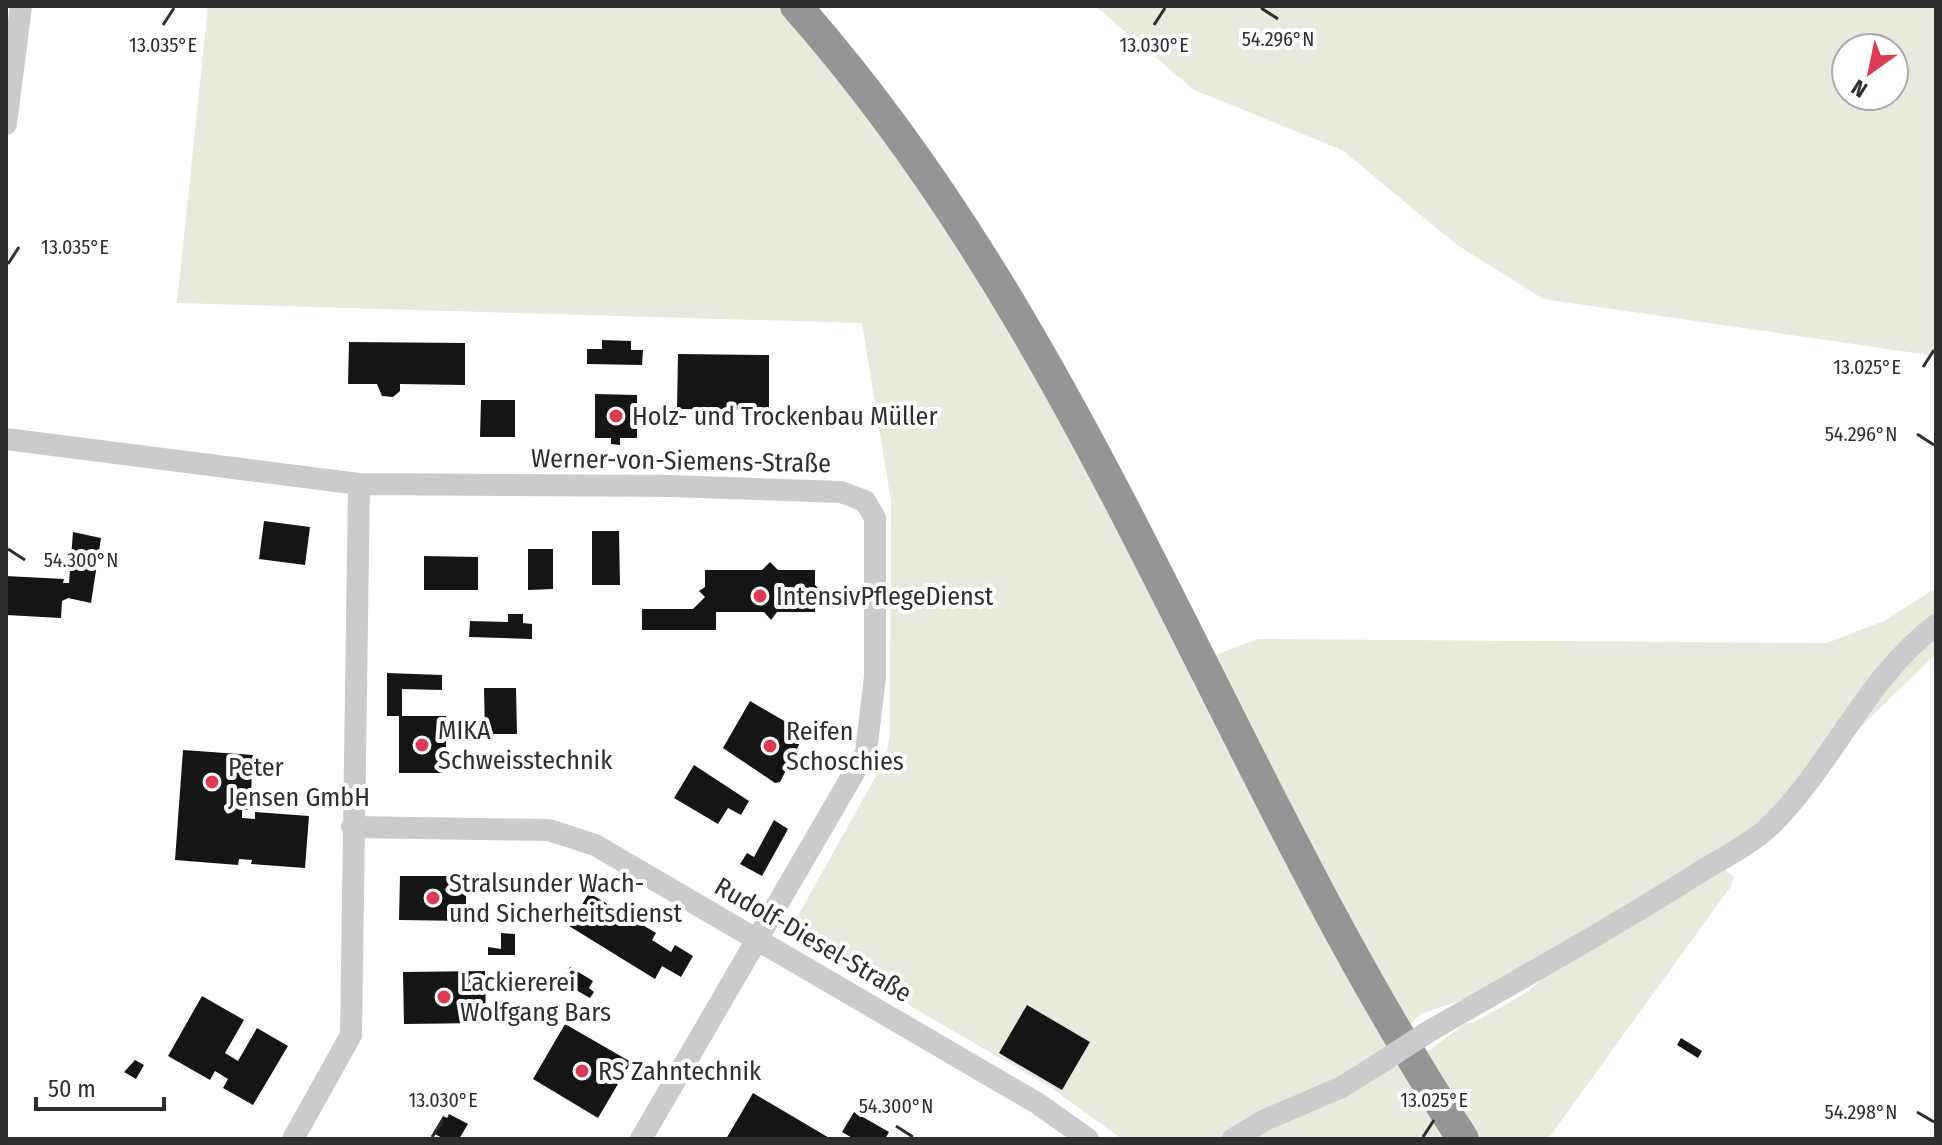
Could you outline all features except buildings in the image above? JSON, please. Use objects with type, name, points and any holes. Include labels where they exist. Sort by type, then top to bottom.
[{"type":"highway","points":[[796,6],[927,172],[1021,317],[1120,497],[1334,921],[1463,1139]]},
{"type":"street","points":[[6,124],[21,6]]},
{"type":"street","name":"Werner-von-Siemens-Straße","points":[[6,439],[359,484],[671,486],[841,492],[865,501],[875,518],[875,677],[866,752],[641,1139]]},
{"type":"street","points":[[293,1139],[351,1035],[359,484]]},
{"type":"street","points":[[1233,1139],[1265,1120],[1342,1087],[1428,1032],[1668,893],[1769,827],[1835,749],[1918,638],[1936,625]]},
{"type":"street","name":"Rudolf-Diesel-Straße","points":[[352,827],[503,829],[570,835],[595,845],[1037,1103],[1088,1139]]},
{"type":"shaded area","points":[[208,6],[781,6],[808,37],[967,251],[1451,1139],[1122,1139],[1050,1087],[805,945],[796,935],[794,923],[886,758],[890,732],[891,502],[862,323],[177,303]]},
{"type":"shaded area","points":[[1095,6],[1936,6],[1936,356],[1543,299],[1457,245],[1342,150],[1194,90]]},
{"type":"shaded area","points":[[1936,588],[1936,654],[1763,822],[1614,915],[1468,998],[1421,1014],[1405,1029],[1210,657],[1258,639],[1827,643],[1884,621]]},
{"type":"shaded area","points":[[1724,869],[1734,877],[1731,886],[1548,1139],[1475,1139],[1421,1056],[1466,1023],[1473,1023],[1529,991],[1542,979]]},
{"type":"place","name":"Holz- und Trockenbau Müller","points":[[616,416]]},
{"type":"place","name":"IntensivPflegeDienst","points":[[760,596]]},
{"type":"place","name":"MIKA Schweisstechnik","points":[[422,745]]},
{"type":"place","name":"Reifen Schoschies","points":[[770,746]]},
{"type":"place","name":"Peter Jensen GmbH","points":[[212,782]]},
{"type":"place","name":"Stralsunder Wach- und Sicherheitsdienst","points":[[433,898]]},
{"type":"place","name":"Lackiererei Wolfgang Bars","points":[[444,997]]},
{"type":"place","name":"RS Zahntechnik","points":[[582,1071]]}]
